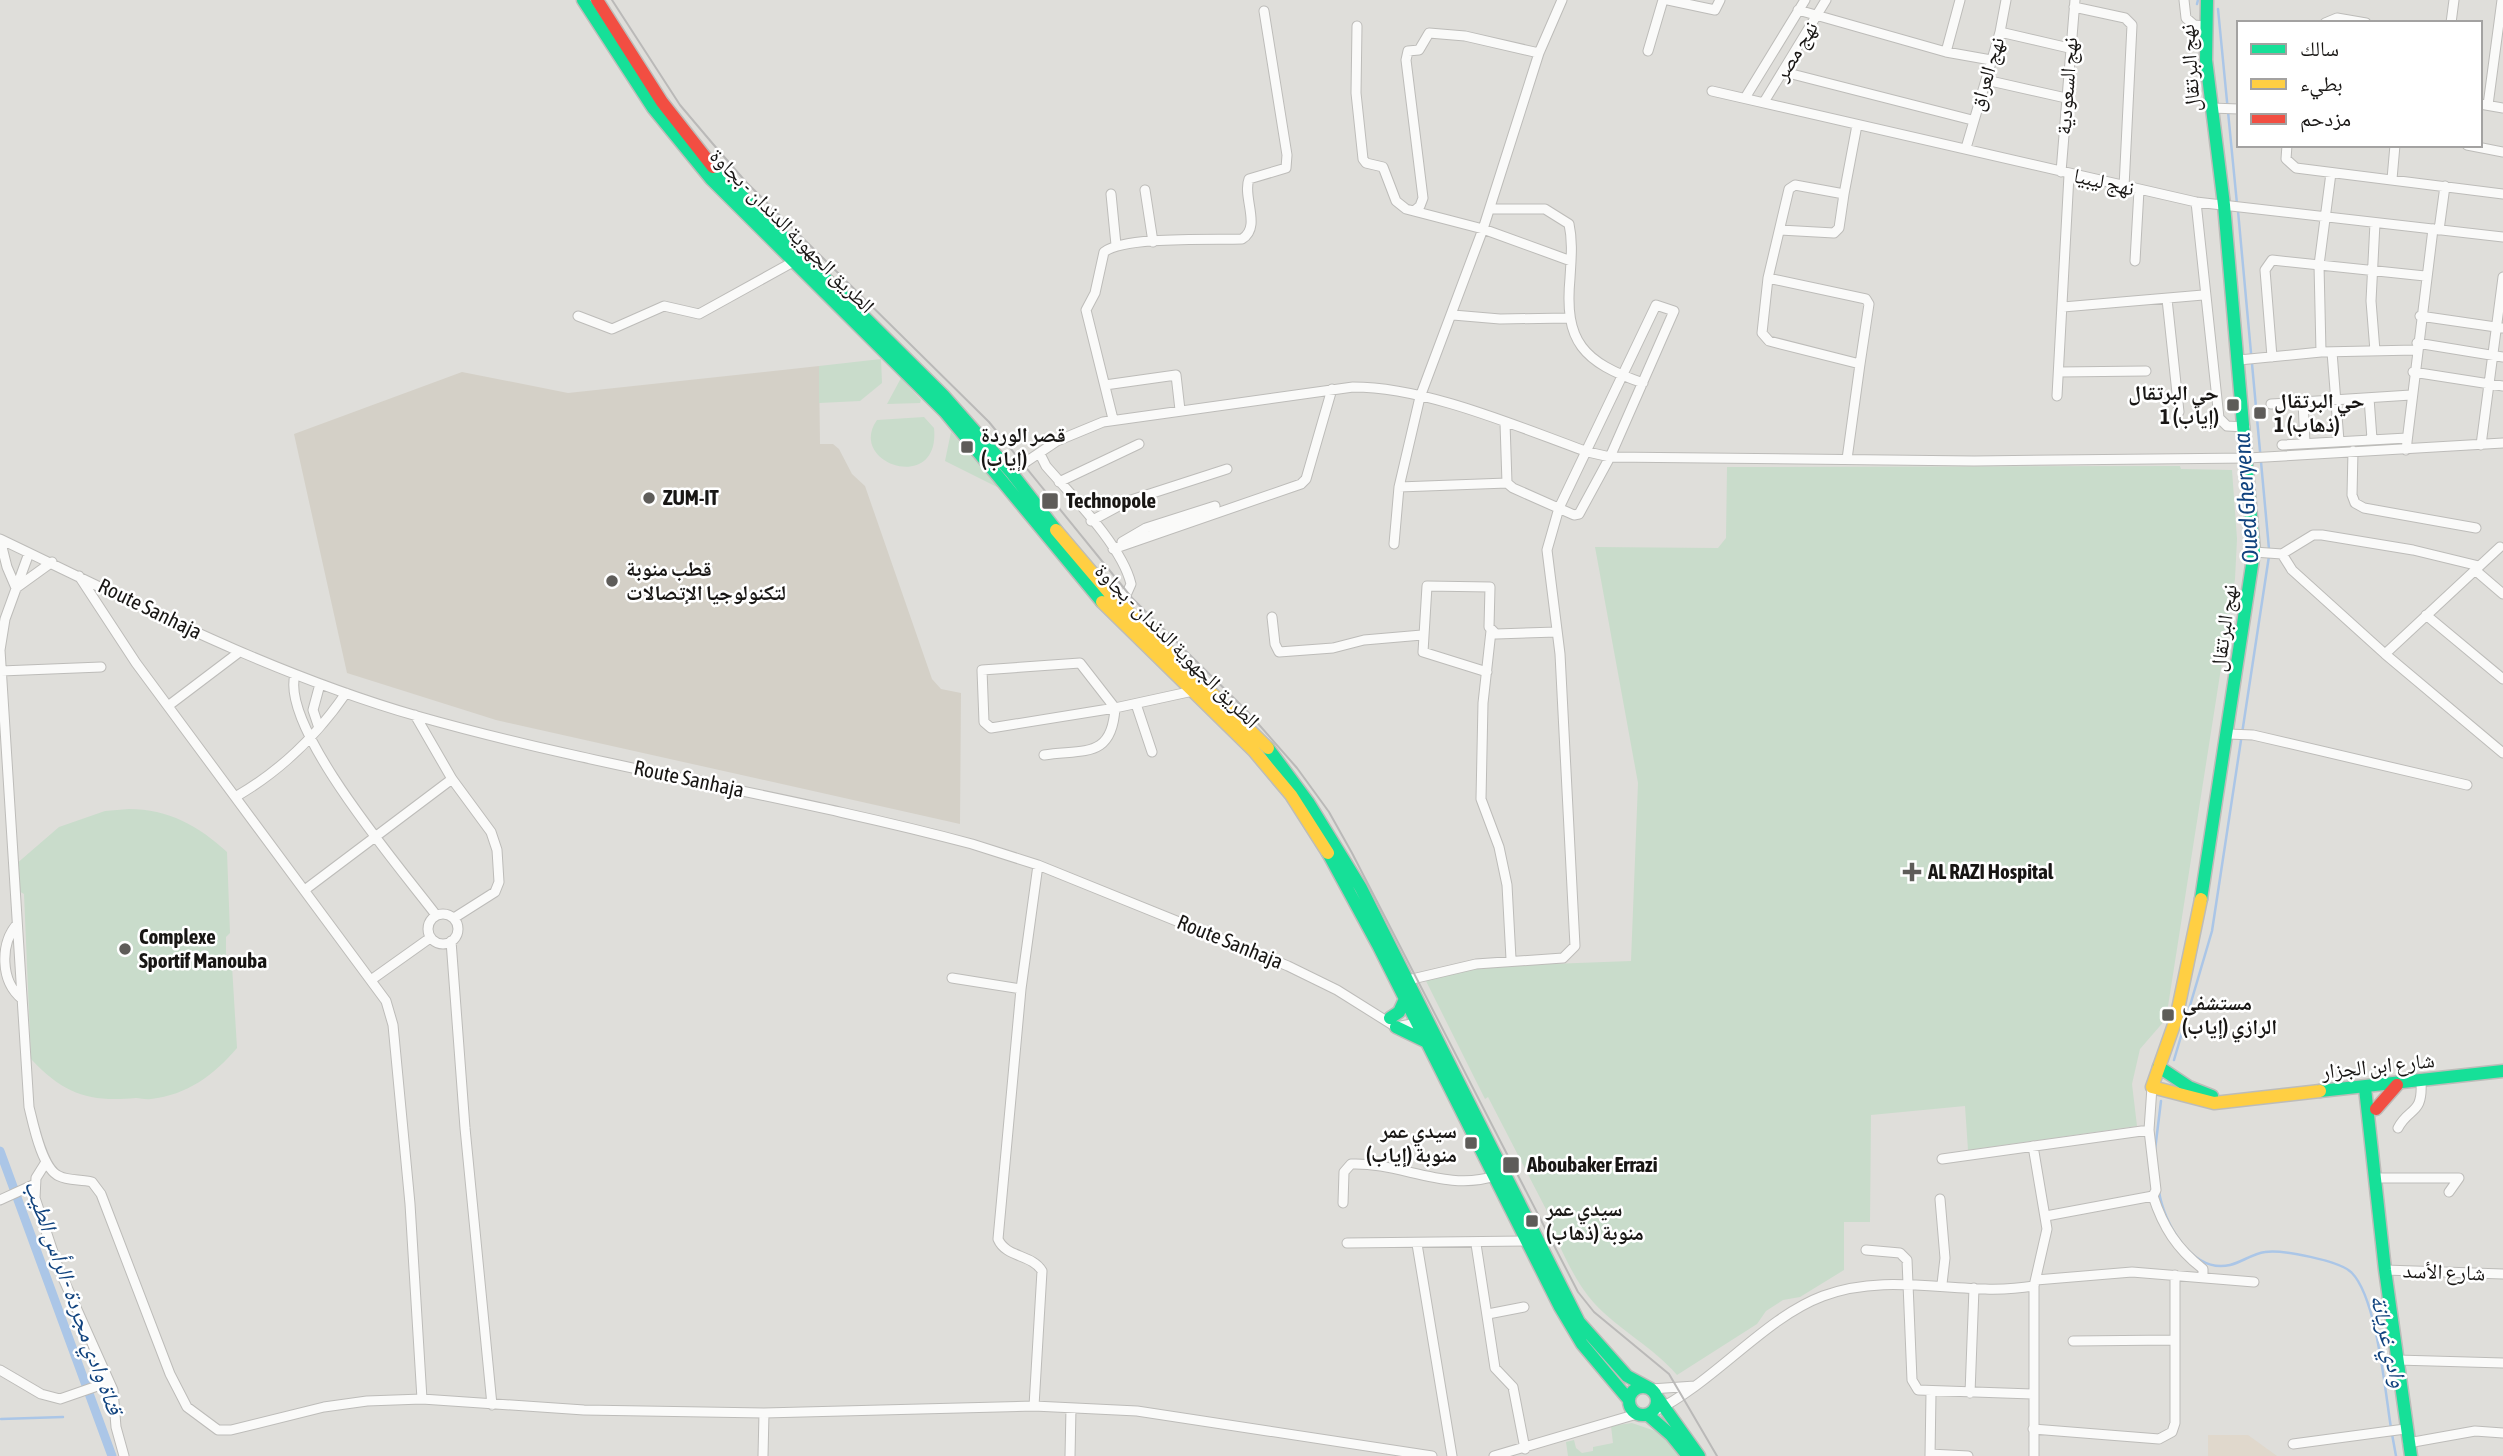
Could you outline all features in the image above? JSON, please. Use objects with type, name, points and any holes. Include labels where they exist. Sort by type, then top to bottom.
[{"type":"main road","name":"الطريق الجهوية الدندان - بجاوة","points":[[583,0],[628,72],[680,143],[744,215],[1007,475],[1112,596],[1277,759],[1338,848],[1408,980],[1427,1042],[1495,1176],[1579,1322],[1627,1376],[1646,1405],[1688,1456]]},
{"type":"main road","name":"الطريق الجهوية الدندان - بجاوة","points":[[597,0],[662,102],[718,173],[943,395],[1007,475],[1089,588],[1130,632],[1260,756],[1289,793],[1353,896],[1405,999],[1421,1018],[1534,1241],[1560,1307],[1582,1344],[1699,1456]]},
{"type":"main road","name":"نهج البرتقال","points":[[2152,1087],[2176,1019],[2194,942],[2232,734],[2258,552],[2252,458],[2245,427],[2242,360],[2227,205],[2206,26],[2207,0]]},
{"type":"main road","points":[[1405,999],[1399,1012],[1388,1020],[1427,1042]]},
{"type":"main road","name":"شارع ابن الجزار","points":[[2159,1067],[2201,1093],[2258,1097]]},
{"type":"main road","name":"شارع ابن الجزار","points":[[2152,1087],[2214,1103],[2397,1085],[2503,1071]]},
{"type":"main road","points":[[2372,1110],[2397,1085]]},
{"type":"main road","points":[[2369,1088],[2385,1270],[2403,1429],[2409,1450]]},
{"type":"main road","points":[[2344,1090],[2372,1110]]},
{"type":"street","points":[[1394,544],[1399,487],[1420,397],[1490,209],[1539,53],[1562,0]]},
{"type":"street","points":[[1648,51],[1666,0],[1717,10],[1720,0]]},
{"type":"street","name":"نهج مصر","points":[[1745,98],[1805,0]]},
{"type":"street","name":"نهج مصر","points":[[1764,102],[1826,0]]},
{"type":"street","points":[[1946,52],[1960,0]]},
{"type":"street","name":"نهج العراق","points":[[1966,148],[2000,32],[2006,0]]},
{"type":"street","points":[[2184,0],[2186,18],[2194,25],[2206,26]]},
{"type":"street","points":[[2451,21],[2454,0]]},
{"type":"street","points":[[2502,0],[2498,64],[2484,105],[2503,108]]},
{"type":"street","points":[[2074,4],[2125,18],[2132,25],[2124,187]]},
{"type":"street","name":"نهج السعودية","points":[[2057,396],[2063,307],[2066,98],[2074,4]]},
{"type":"street","points":[[1798,10],[1946,52],[1991,60]]},
{"type":"street","points":[[1114,419],[1086,310],[1095,293],[1100,259],[1116,245],[1246,237],[1251,220],[1247,188],[1249,179],[1282,172],[1286,168],[1287,155],[1264,11]]},
{"type":"street","points":[[2330,21],[2337,18],[2354,21]]},
{"type":"street","points":[[1357,26],[1356,93],[1363,159],[1366,163],[1383,167],[1395,201],[1414,211],[1483,229],[1571,261]]},
{"type":"street","points":[[2000,32],[2069,48]]},
{"type":"street","points":[[1414,211],[1423,198],[1406,60],[1408,51],[1419,50],[1429,33],[1465,36],[1539,53]]},
{"type":"street","points":[[1784,72],[1972,121]]},
{"type":"street","points":[[1986,80],[2066,98]]},
{"type":"street","name":"نهج ليبيا","points":[[1712,91],[2196,202],[2503,237]]},
{"type":"street","points":[[2217,108],[2236,109]]},
{"type":"street","points":[[1780,230],[1834,233],[1839,228],[1857,125]]},
{"type":"street","points":[[2287,147],[2286,159],[2292,167],[2503,194]]},
{"type":"street","points":[[2392,179],[2395,147]]},
{"type":"street","points":[[2477,147],[2503,152]]},
{"type":"street","points":[[2322,352],[2319,265],[2331,173]]},
{"type":"street","points":[[1844,194],[1791,186],[1768,278],[1762,333],[1765,339],[1813,355],[1860,364]]},
{"type":"street","points":[[2406,450],[2425,276],[2445,186]]},
{"type":"street","points":[[1145,190],[1153,242]]},
{"type":"street","points":[[2135,261],[2139,190]]},
{"type":"street","points":[[1111,194],[1116,245]]},
{"type":"street","points":[[2196,202],[2203,295],[2219,418],[2227,426],[2245,427]]},
{"type":"street","points":[[1490,209],[1531,207],[1558,215],[1569,224],[1571,261],[1568,318],[1573,335],[1582,349],[1602,366],[1643,383]]},
{"type":"street","points":[[2375,223],[2375,351]]},
{"type":"street","points":[[2269,357],[2266,265],[2272,260],[2425,276]]},
{"type":"street","points":[[578,316],[612,329],[664,306],[699,314],[793,262]]},
{"type":"street","points":[[2481,445],[2493,355],[2500,328],[2503,277]]},
{"type":"street","points":[[1768,278],[1866,299],[1869,304],[1847,460]]},
{"type":"street","points":[[2063,307],[2203,295]]},
{"type":"street","points":[[2167,299],[2179,412]]},
{"type":"street","points":[[1399,487],[1507,483],[1559,508],[1574,515],[1582,511],[1610,457],[1674,311],[1657,304],[1559,508],[1547,550],[1557,632],[1575,946],[1563,958],[1511,960],[1456,967],[1408,980]]},
{"type":"street","points":[[1452,314],[1500,319],[1568,318]]},
{"type":"street","points":[[2420,316],[2500,328]]},
{"type":"street","points":[[2242,360],[2416,347],[2503,357]]},
{"type":"street","points":[[2332,352],[2339,441]]},
{"type":"street","points":[[2059,372],[2146,371]]},
{"type":"street","points":[[2413,372],[2503,386]]},
{"type":"street","points":[[1105,385],[1176,376],[1180,410]]},
{"type":"street","points":[[1007,475],[1057,441],[1114,419],[1332,389],[1382,387],[1610,457],[1847,460],[2252,458],[2305,443],[2407,438]]},
{"type":"street","points":[[1115,548],[1301,484],[1306,479],[1332,389]]},
{"type":"street","points":[[2271,404],[2411,395]]},
{"type":"street","points":[[2370,398],[2372,439]]},
{"type":"street","points":[[2303,402],[2305,443]]},
{"type":"street","points":[[1505,423],[1507,483]]},
{"type":"street","points":[[2282,450],[2406,450],[2503,443]]},
{"type":"street","points":[[1059,482],[1139,444]]},
{"type":"street","points":[[2353,451],[2352,495],[2355,503],[2364,508],[2476,528]]},
{"type":"street","points":[[1040,454],[1059,482],[1115,548],[1131,584],[1125,594],[1105,597],[1089,588]]},
{"type":"street","points":[[1091,521],[1128,501],[1227,469]]},
{"type":"street","points":[[1115,548],[1146,528],[1215,506]]},
{"type":"street","points":[[2258,552],[2281,554],[2313,535],[2413,550],[2477,568],[2503,594]]},
{"type":"street","points":[[0,539],[16,588]]},
{"type":"street","name":"Route Sanhaja","points":[[0,539],[239,653],[320,684],[415,715],[540,747],[922,831],[1038,865],[1289,966],[1388,1020]]},
{"type":"street","points":[[2385,654],[2500,547]]},
{"type":"street","points":[[29,553],[1,636],[29,1107],[46,1162],[57,1176],[92,1182],[101,1194],[170,1374],[187,1407],[212,1428],[232,1430],[324,1407],[367,1401],[422,1399],[492,1405],[764,1413],[1034,1406],[1137,1411],[1432,1456]]},
{"type":"street","points":[[2281,554],[2292,570],[2385,654],[2503,753]]},
{"type":"street","points":[[16,588],[52,562]]},
{"type":"street","points":[[78,574],[168,706],[306,889],[386,1001],[393,1025],[410,1204],[422,1399]]},
{"type":"street","points":[[1487,672],[1423,652],[1427,586],[1490,587],[1491,631],[1487,672],[1483,703],[1481,799],[1503,863],[1511,922],[1511,960]]},
{"type":"street","points":[[2426,615],[2503,679]]},
{"type":"street","points":[[1272,617],[1275,643],[1279,652],[1333,648],[1364,640],[1422,635]]},
{"type":"street","points":[[1491,631],[1557,632]]},
{"type":"street","points":[[168,706],[239,653]]},
{"type":"street","points":[[1044,755],[1104,745],[1112,732],[1115,708],[1080,663],[985,669],[980,672],[984,722],[991,728],[1115,708],[1193,691]]},
{"type":"street","points":[[1,671],[100,667]]},
{"type":"street","points":[[295,675],[294,698],[309,738],[376,837],[436,915]]},
{"type":"street","points":[[318,725],[313,710],[320,684]]},
{"type":"street","points":[[237,796],[258,784],[309,738],[346,692]]},
{"type":"street","points":[[1136,704],[1152,752]]},
{"type":"street","points":[[415,715],[452,779],[491,832],[497,850],[499,882],[495,892],[454,918]]},
{"type":"street","points":[[2232,734],[2253,735],[2467,785]]},
{"type":"street","points":[[306,889],[452,779]]},
{"type":"street","points":[[1034,1406],[1042,1271],[1035,1263],[1005,1250],[998,1240],[1021,989],[1038,865]]},
{"type":"street","points":[[451,942],[437,943],[430,938],[428,923],[436,915],[444,913],[454,918],[458,928],[451,942],[463,1103],[492,1405]]},
{"type":"street","points":[[17,924],[3,944],[2,971],[8,986],[23,999]]},
{"type":"street","points":[[371,980],[430,938]]},
{"type":"street","points":[[952,978],[1021,989]]},
{"type":"street","points":[[1388,1020],[1421,1018]]},
{"type":"street","points":[[2398,1128],[2402,1121],[2414,1114],[2421,1095],[2421,1082]]},
{"type":"street","points":[[2152,1087],[2149,1130],[2155,1190],[2153,1196],[2169,1234],[2180,1250],[2203,1269],[2203,1277]]},
{"type":"street","points":[[1942,1159],[2149,1130]]},
{"type":"street","points":[[2033,1146],[2046,1216],[2045,1240],[2035,1283],[2032,1394],[2034,1456]]},
{"type":"street","points":[[2,1198],[31,1186],[46,1162]]},
{"type":"street","points":[[1343,1203],[1343,1172],[1351,1164],[1453,1180],[1482,1180],[1495,1176]]},
{"type":"street","points":[[2376,1178],[2459,1178],[2449,1192]]},
{"type":"street","points":[[31,1186],[58,1267],[115,1400],[118,1436],[124,1456]]},
{"type":"street","points":[[2046,1216],[2153,1196]]},
{"type":"street","points":[[1940,1199],[1945,1258],[1942,1284]]},
{"type":"street","points":[[1347,1243],[1476,1244],[1534,1241]]},
{"type":"street","points":[[1417,1244],[1452,1456]]},
{"type":"street","points":[[1476,1244],[1495,1368],[1513,1387],[1525,1449]]},
{"type":"street","points":[[1866,1250],[1904,1256],[1908,1265],[1912,1380],[1918,1390],[1931,1393],[2032,1394]]},
{"type":"street","name":"شارع الأسد","points":[[2385,1270],[2503,1274]]},
{"type":"street","points":[[1494,1456],[1623,1419],[1646,1405],[1696,1385],[1808,1302],[1853,1287],[1908,1283],[2006,1290],[2035,1283],[2108,1273],[2255,1282]]},
{"type":"street","points":[[2034,1429],[2164,1438],[2172,1432],[2175,1423],[2175,1275]]},
{"type":"street","points":[[1970,1393],[1974,1287]]},
{"type":"street","points":[[1488,1314],[1524,1307]]},
{"type":"street","points":[[2073,1341],[2173,1340]]},
{"type":"street","points":[[2397,1360],[2503,1363]]},
{"type":"street","points":[[0,1370],[41,1394],[60,1399],[106,1383]]},
{"type":"street","points":[[1646,1405],[1696,1385]]},
{"type":"street","points":[[1931,1393],[1930,1455],[1968,1456]]},
{"type":"street","points":[[1070,1408],[1070,1456]]},
{"type":"street","points":[[763,1456],[764,1413]]},
{"type":"street","points":[[2292,1444],[2403,1429]]},
{"type":"street","points":[[2409,1450],[2475,1431],[2503,1433]]},
{"type":"shaded area","name":"قطب منوبة لتكنولوجيا الإتصالات","points":[[819,366],[820,444],[833,444],[839,449],[852,474],[865,486],[932,679],[941,689],[961,693],[960,824],[496,720],[347,673],[294,434],[462,372],[568,393]]},
{"type":"shaded area","points":[[2208,1435],[2248,1435],[2277,1456],[2208,1456]]},
{"type":"green space","points":[[881,359],[882,383],[860,401],[819,403],[819,366]]},
{"type":"green space","points":[[901,378],[921,400],[920,403],[887,404]]},
{"type":"green space","points":[[924,417],[934,428],[932,449],[924,461],[911,467],[896,466],[883,460],[874,449],[871,436],[877,420]]},
{"type":"green space","points":[[951,432],[998,484],[997,487],[945,461]]},
{"type":"green space","name":"AL RAZI Hospital","points":[[2180,466],[2181,469],[2232,470],[2237,539],[2235,579],[2166,1019],[2140,1049],[2132,1084],[2137,1126],[1968,1150],[1965,1106],[1871,1115],[1870,1222],[1844,1222],[1844,1270],[1800,1297],[1783,1300],[1766,1311],[1757,1324],[1677,1375],[1614,1322],[1586,1294],[1567,1262],[1546,1217],[1549,1215],[1488,1097],[1485,1099],[1424,977],[1474,967],[1631,961],[1638,783],[1595,547],[1718,548],[1726,538],[1727,467]]},
{"type":"green space","name":"Complexe Sportif Manouba","points":[[129,809],[157,812],[182,821],[205,834],[227,852],[230,933],[226,937],[226,961],[232,966],[237,1048],[209,1075],[176,1093],[149,1099],[105,1099],[67,1088],[31,1059],[24,894],[17,890],[15,865],[59,827],[105,811]]},
{"type":"green space","points":[[1632,1423],[1661,1433],[1680,1456],[1568,1456],[1566,1442],[1574,1440],[1576,1448],[1582,1453],[1593,1451],[1593,1447],[1613,1443],[1611,1426]]},
{"type":"waterway","name":"Oued Gheryena","points":[[2197,4],[2198,0]]},
{"type":"waterway","name":"Oued Gheryena","points":[[2218,9],[2237,204]]},
{"type":"waterway","name":"Oued Gheryena","points":[[2238,211],[2269,549]]},
{"type":"waterway","name":"Oued Gheryena","points":[[2174,1060],[2212,931],[2269,556]]},
{"type":"waterway","name":"وادي غريانة","points":[[2155,1150],[2161,1101]]},
{"type":"waterway","name":"قناة وادي مجردة - الرأس الطيب","points":[[0,1151],[112,1456]]},
{"type":"waterway","name":"وادي غريانة","points":[[2159,1191],[2166,1217],[2173,1230],[2192,1254],[2203,1262],[2216,1266],[2230,1265],[2260,1253],[2284,1252],[2324,1260],[2352,1273],[2361,1286],[2374,1324],[2391,1428]]},
{"type":"waterway","points":[[1,1419],[63,1417]]},
{"type":"waterway","name":"وادي غريانة","points":[[2392,1434],[2396,1456]]},
{"type":"tram line","points":[[612,0],[680,105],[746,182],[989,422],[1132,598],[1247,711],[1297,768],[1329,812],[1352,853],[1578,1292],[1594,1312],[1669,1374],[1717,1456]]},
{"type":"traffic: fast","points":[[583,0],[653,108],[711,179],[945,412],[1102,602]]},
{"type":"traffic: fast","points":[[2201,899],[2254,552],[2224,205],[2206,60],[2207,0]]},
{"type":"traffic: fast","points":[[713,167],[943,395],[1011,472],[1056,530]]},
{"type":"traffic: fast","points":[[1268,748],[1308,802],[1361,888],[1579,1322],[1627,1376],[1651,1389]]},
{"type":"traffic: fast","points":[[1328,853],[1379,947],[1560,1307],[1582,1344],[1629,1400]]},
{"type":"traffic: fast","points":[[1390,1018],[1399,1012],[1405,999]]},
{"type":"traffic: fast","points":[[1396,1027],[1427,1042]]},
{"type":"traffic: fast","points":[[2159,1067],[2189,1087],[2212,1096]]},
{"type":"traffic: fast","points":[[2320,1091],[2503,1071]]},
{"type":"traffic: fast","points":[[2365,1088],[2385,1270],[2411,1456]]},
{"type":"traffic: fast","points":[[1643,1387],[1653,1391],[1657,1401],[1653,1411],[1643,1415],[1633,1411],[1629,1401],[1633,1391],[1643,1387]]},
{"type":"traffic: fast","points":[[1657,1397],[1699,1456]]},
{"type":"traffic: fast","points":[[1648,1415],[1671,1435],[1688,1456]]},
{"type":"traffic: slow","points":[[1056,530],[1112,596],[1268,748]]},
{"type":"traffic: slow","points":[[1102,602],[1254,751],[1291,795],[1328,853]]},
{"type":"traffic: slow","points":[[2201,899],[2176,1019],[2152,1087],[2214,1103],[2320,1091]]},
{"type":"traffic: jam","points":[[597,0],[662,102],[713,167]]},
{"type":"traffic: jam","points":[[2376,1109],[2397,1085]]},
{"type":"place","name":"حي البرتقال 1 (إياب)","points":[[2233,405]]},
{"type":"place","name":"حي البرتقال 1 (ذهاب)","points":[[2260,413]]},
{"type":"place","name":"قصر الوردة (إياب)","points":[[967,447]]},
{"type":"place","name":"ZUM-IT","points":[[649,498]]},
{"type":"place","name":"Technopole","points":[[1050,501]]},
{"type":"place","name":"قطب منوبة لتكنولوجيا الإتصالات","points":[[612,581]]},
{"type":"place","name":"AL RAZI Hospital","points":[[1912,872]]},
{"type":"place","name":"Complexe Sportif Manouba","points":[[125,949]]},
{"type":"place","name":"مستشفى الرازي (إياب)","points":[[2168,1015]]},
{"type":"place","name":"سيدي عمر منوبة (إياب)","points":[[1471,1143]]},
{"type":"place","name":"Aboubaker Errazi","points":[[1511,1165]]},
{"type":"place","name":"سيدي عمر منوبة (ذهاب)","points":[[1532,1221]]}]
